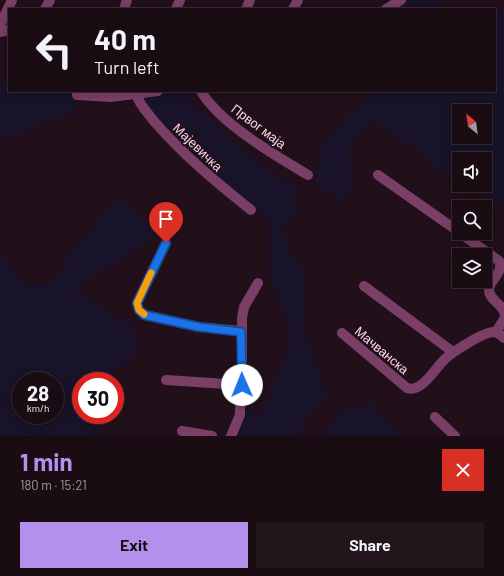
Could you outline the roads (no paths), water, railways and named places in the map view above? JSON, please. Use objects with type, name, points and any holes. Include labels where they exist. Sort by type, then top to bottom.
[{"type":"street","points":[[388,8],[401,0]]},
{"type":"street","points":[[0,25],[8,8]]},
{"type":"street","points":[[76,95],[111,97],[151,92]]},
{"type":"street","name":"Првог маја","points":[[202,92],[206,99],[218,111],[249,138],[308,175]]},
{"type":"street","name":"Мајевичка","points":[[136,94],[137,99],[146,111],[178,148],[216,182],[251,210]]},
{"type":"street","points":[[378,175],[452,228]]},
{"type":"street","points":[[469,240],[501,264],[500,272],[490,286],[489,293],[491,297],[502,306],[504,312]]},
{"type":"street","points":[[166,243],[137,303],[139,310],[144,315],[199,327],[241,332]]},
{"type":"street","points":[[231,436],[240,415],[242,385],[242,318],[244,307],[258,282]]},
{"type":"street","points":[[364,286],[454,352]]},
{"type":"street","points":[[500,335],[504,319]]},
{"type":"street","name":"Мачванска","points":[[342,333],[407,388],[411,389],[420,386],[444,359],[454,352],[487,333],[500,335]]},
{"type":"street","points":[[166,380],[242,385]]},
{"type":"street","points":[[435,417],[455,436]]},
{"type":"street","points":[[182,431],[212,436]]}]
